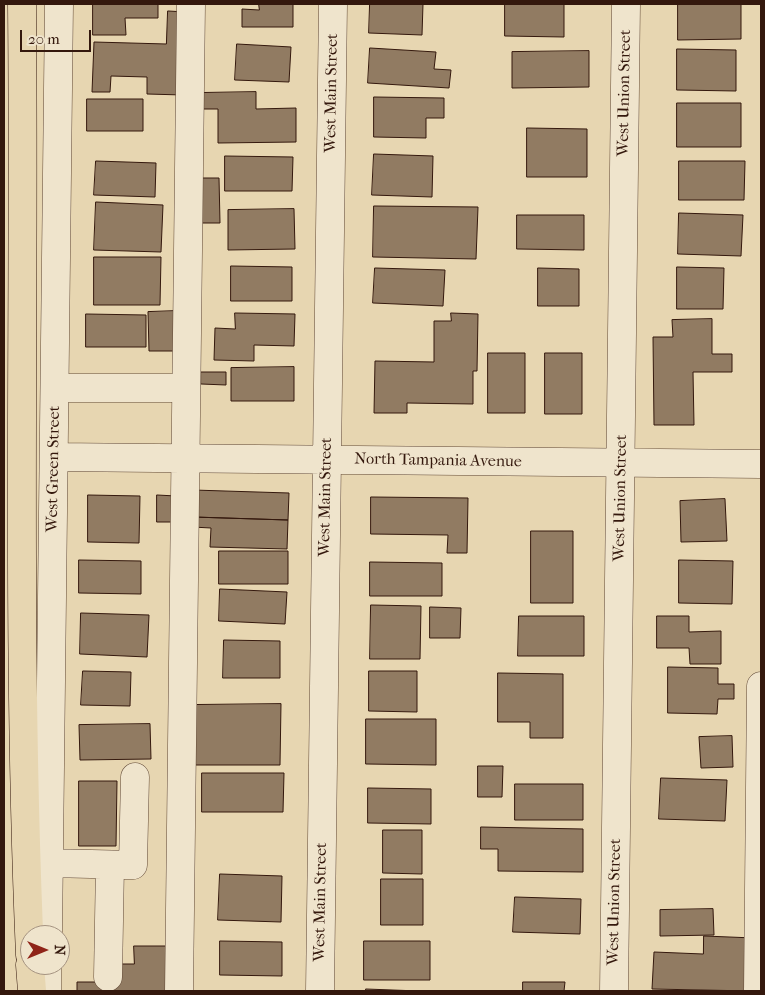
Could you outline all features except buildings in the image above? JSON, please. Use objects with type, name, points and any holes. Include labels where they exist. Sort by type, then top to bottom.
[{"type":"highway","points":[[22,4],[22,694],[29,925]]},
{"type":"highway","points":[[31,975],[32,991]]},
{"type":"street","name":"West Green Street","points":[[48,925],[59,4]]},
{"type":"street","points":[[179,991],[191,4]]},
{"type":"street","name":"West Main Street","points":[[320,991],[333,4]]},
{"type":"street","name":"West Union Street","points":[[614,991],[626,4]]},
{"type":"street","points":[[55,388],[181,388]]},
{"type":"street","name":"North Tampania Avenue","points":[[54,457],[761,464]]},
{"type":"street","points":[[758,991],[761,686]]},
{"type":"street","points":[[49,863],[133,865],[135,777]]},
{"type":"street","points":[[108,977],[110,864]]},
{"type":"street","points":[[46,991],[47,975]]}]
